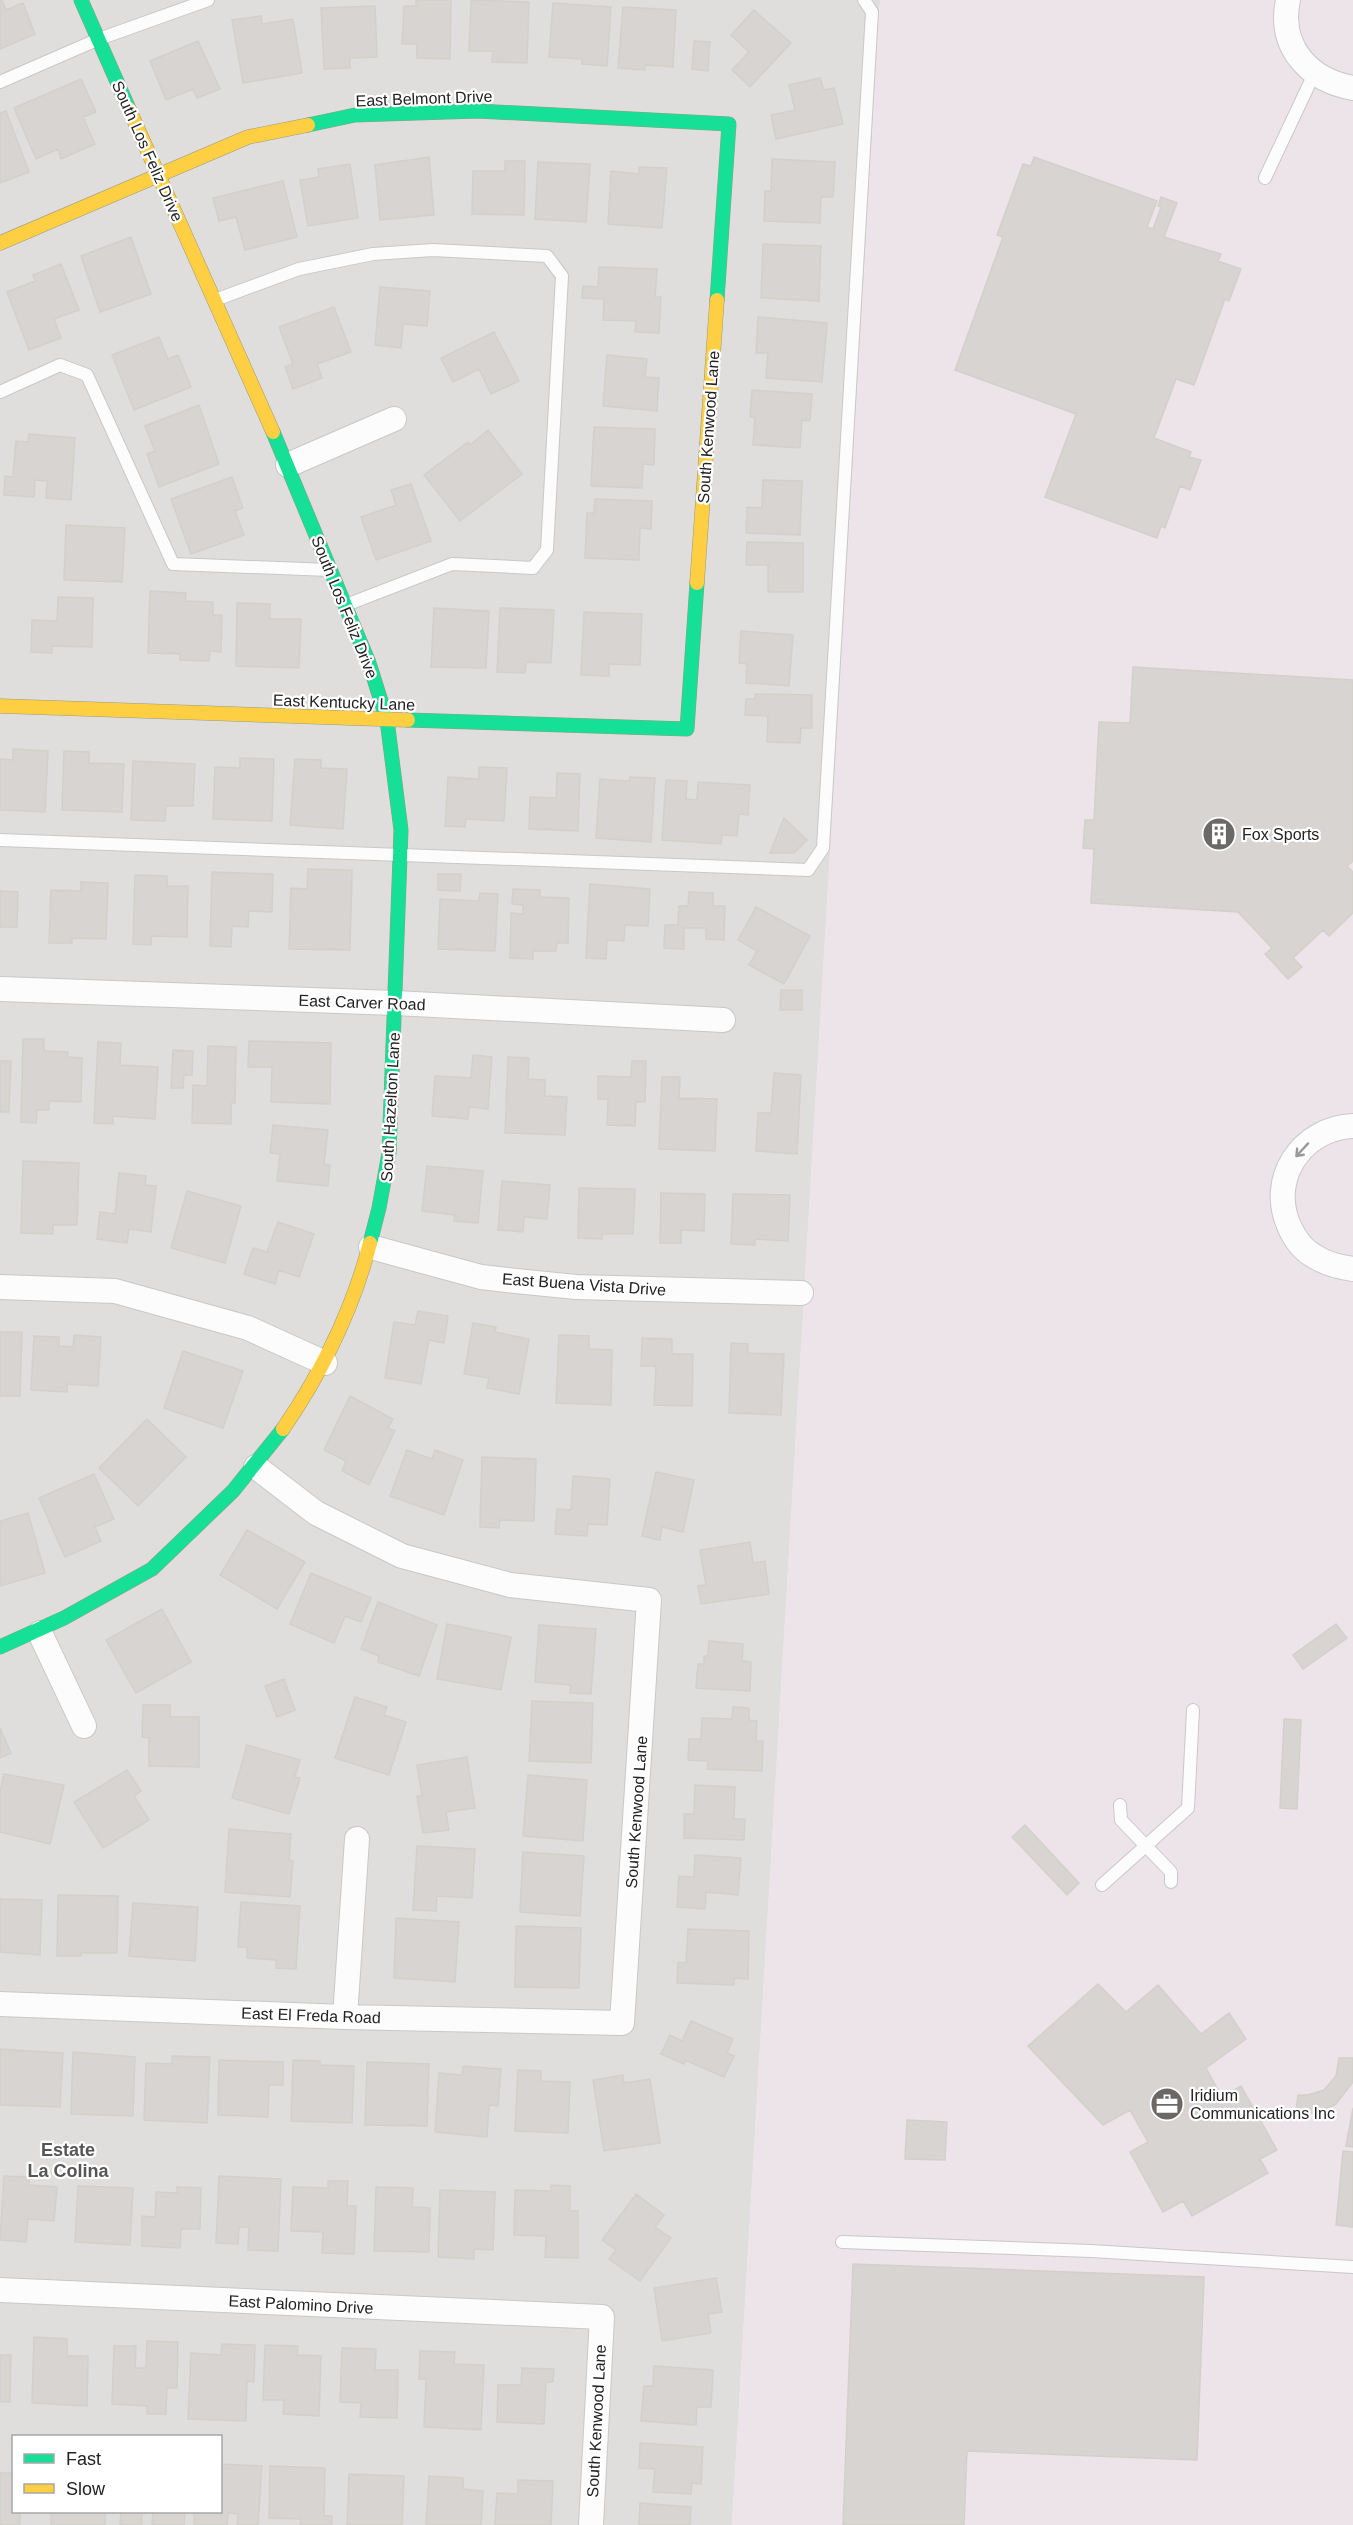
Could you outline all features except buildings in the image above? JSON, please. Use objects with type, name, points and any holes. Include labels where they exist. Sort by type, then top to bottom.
[{"type":"street","name":"South Los Feliz Drive","points":[[81,0],[288,465],[369,663],[387,720],[401,830],[395,1003]]},
{"type":"street","points":[[1288,0],[1285,13],[1288,36],[1298,57],[1314,74],[1332,84],[1353,88]]},
{"type":"street","name":"East Belmont Drive","points":[[0,243],[248,137],[356,115],[478,111],[729,124]]},
{"type":"street","name":"South Kenwood Lane","points":[[687,729],[729,124]]},
{"type":"street","points":[[288,465],[394,419]]},
{"type":"street","name":"East Kentucky Lane","points":[[0,706],[687,729]]},
{"type":"street","name":"East Carver Road","points":[[0,989],[395,1003],[723,1020]]},
{"type":"street","name":"South Hazelton Lane","points":[[0,1647],[40,1633],[147,1574],[208,1517],[256,1467],[303,1401],[325,1363],[350,1309],[372,1247],[383,1201],[389,1153],[395,1003]]},
{"type":"street","points":[[1353,1126],[1339,1127],[1317,1136],[1299,1152],[1287,1171],[1282,1194],[1285,1217],[1295,1239],[1312,1255],[1332,1266],[1353,1269]]},
{"type":"street","name":"East Buena Vista Drive","points":[[372,1247],[481,1276],[516,1281],[576,1287],[801,1293]]},
{"type":"street","points":[[0,1287],[115,1291],[248,1329],[325,1363]]},
{"type":"street","name":"South Kenwood Lane","points":[[256,1467],[316,1513],[402,1556],[510,1586],[649,1600],[622,2023]]},
{"type":"street","points":[[40,1633],[84,1726]]},
{"type":"street","points":[[345,2017],[357,1839]]},
{"type":"street","name":"East El Freda Road","points":[[0,2004],[345,2017],[622,2023]]},
{"type":"street","name":"East Palomino Drive","points":[[0,2290],[602,2317]]},
{"type":"street","name":"South Kenwood Lane","points":[[591,2525],[602,2317]]},
{"type":"lane","points":[[0,82],[99,39],[208,0]]},
{"type":"lane","points":[[0,840],[808,870],[823,848],[872,12],[864,0]]},
{"type":"lane","points":[[1265,178],[1314,74]]},
{"type":"lane","points":[[214,301],[299,269],[383,254],[433,250],[546,256],[562,276],[547,550],[534,568],[452,564],[345,605]]},
{"type":"lane","points":[[0,392],[60,365],[87,375],[173,564],[331,570]]},
{"type":"lane","points":[[1102,1885],[1188,1808],[1193,1710]]},
{"type":"lane","points":[[1120,1805],[1121,1820],[1171,1872],[1171,1882]]},
{"type":"lane","points":[[842,2242],[1091,2251],[1353,2267]]},
{"type":"shaded area","points":[[0,0],[880,0],[732,2525],[0,2525]]},
{"type":"shaded area","points":[[880,0],[1353,0],[1353,2525],[732,2525]]},
{"type":"traffic: fast","points":[[81,0],[129,109]]},
{"type":"traffic: fast","points":[[308,125],[355,115],[478,111],[729,124],[717,300]]},
{"type":"traffic: fast","points":[[273,432],[369,663],[387,720],[401,830],[389,1153],[370,1243]]},
{"type":"traffic: fast","points":[[408,720],[687,729],[697,583]]},
{"type":"traffic: fast","points":[[0,1647],[64,1618],[152,1569],[233,1491],[283,1429]]},
{"type":"traffic: slow","points":[[129,109],[273,432]]},
{"type":"traffic: slow","points":[[0,243],[248,137],[308,125]]},
{"type":"traffic: slow","points":[[697,583],[717,300]]},
{"type":"traffic: slow","points":[[0,706],[408,720]]},
{"type":"traffic: slow","points":[[283,1429],[311,1385],[335,1339],[355,1292],[370,1243]]},
{"type":"place","name":"Fox Sports","points":[[1219,834]]},
{"type":"place","name":"Iridium Communications Inc","points":[[1167,2104]]},
{"type":"district","name":"Estate La Colina","points":[[68,2160]]}]
